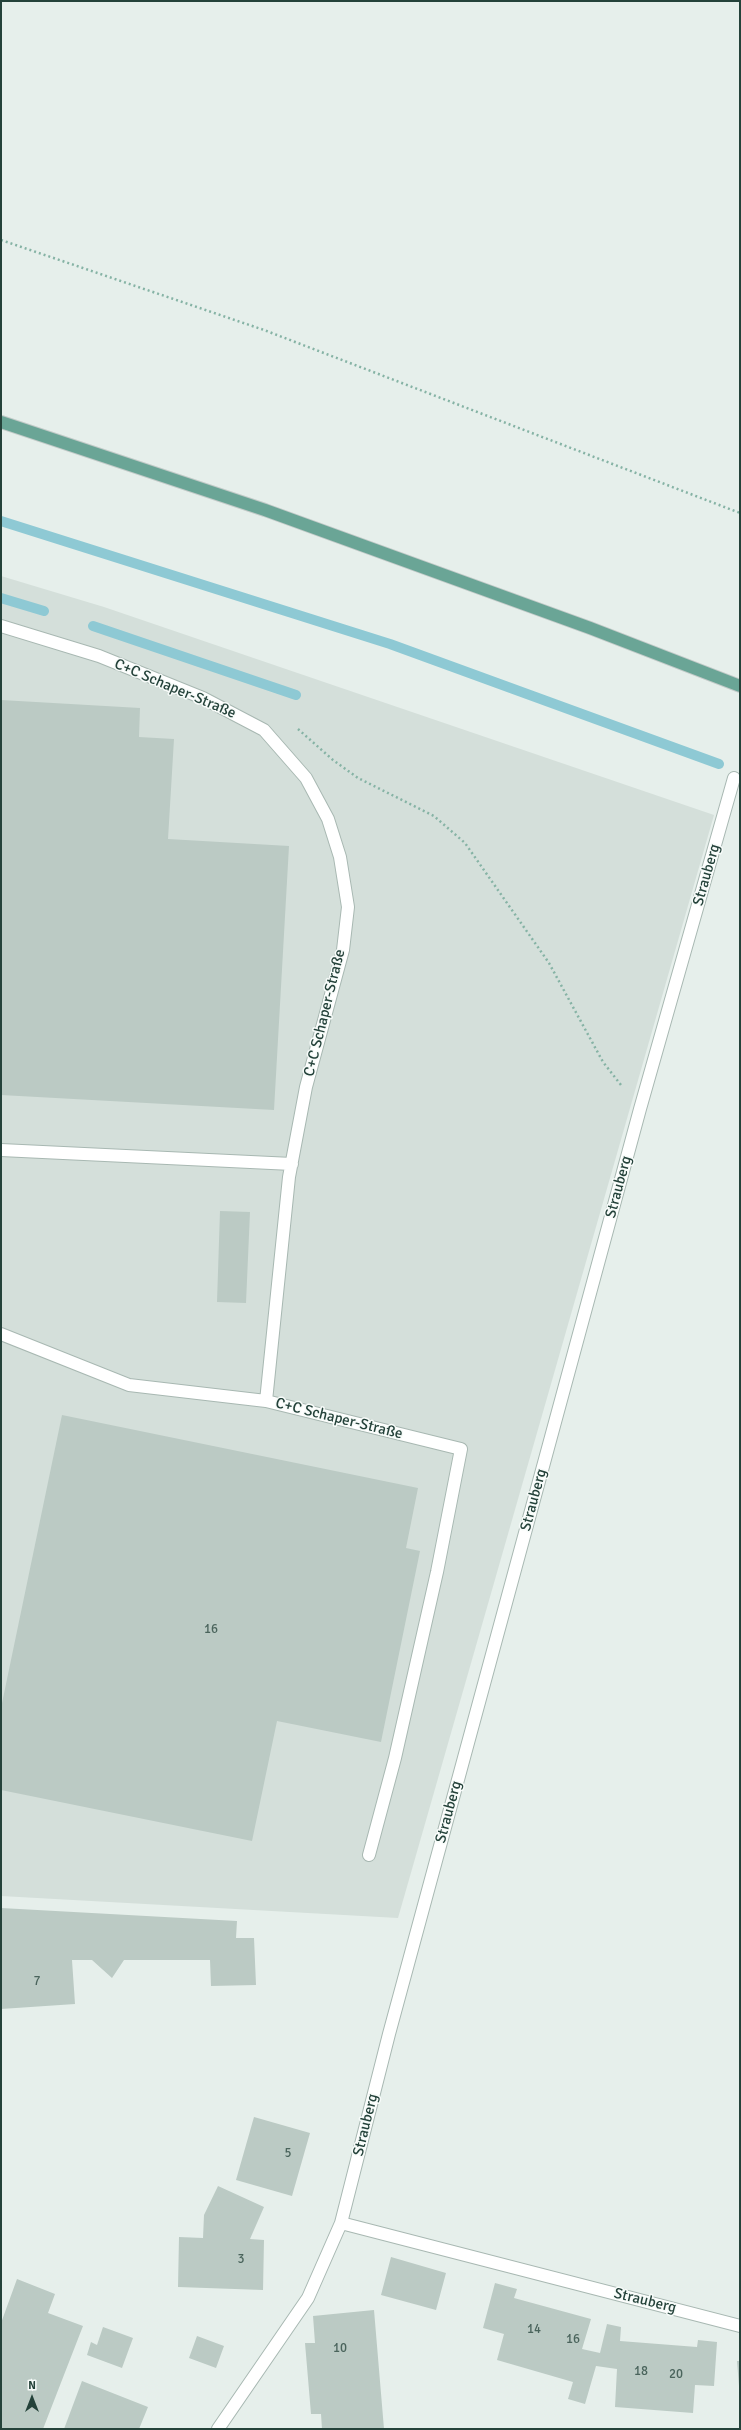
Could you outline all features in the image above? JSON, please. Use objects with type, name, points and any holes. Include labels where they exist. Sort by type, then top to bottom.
[{"type":"main road","points":[[1,422],[265,510],[590,628],[740,686]]},
{"type":"street","name":"C+C Schaper-Straße","points":[[1,626],[99,656],[203,698],[264,730],[306,778],[328,819],[340,857],[348,907],[343,950],[306,1087],[292,1164],[266,1401],[461,1449],[437,1572],[396,1758],[369,1855]]},
{"type":"street","name":"Strauberg","points":[[218,2429],[308,2298],[341,2223],[389,2034],[640,1109],[734,778]]},
{"type":"street","points":[[1,1150],[292,1164]]},
{"type":"street","points":[[1,1334],[129,1385],[266,1401]]},
{"type":"street","name":"Strauberg","points":[[341,2223],[740,2326]]},
{"type":"path","points":[[1,240],[264,330],[740,513]]},
{"type":"path","points":[[264,730],[289,724],[301,731],[333,760],[358,778],[434,816],[465,843],[549,963],[603,1062],[640,1109]]},
{"type":"shaded area","points":[[1,576],[104,607],[714,815],[398,1918],[1,1896]]},
{"type":"building","points":[[1,700],[140,708],[139,737],[174,739],[168,839],[289,846],[274,1110],[1,1095]]},
{"type":"building","points":[[220,1211],[250,1212],[246,1303],[217,1302]]},
{"type":"building","points":[[62,1415],[418,1488],[406,1548],[420,1551],[381,1742],[277,1721],[252,1841],[1,1790],[1,1708]]},
{"type":"building","points":[[1,1908],[237,1921],[236,1938],[254,1938],[256,1985],[211,1986],[210,1960],[124,1960],[112,1978],[92,1960],[72,1960],[75,2004],[1,2009]]},
{"type":"building","points":[[254,2117],[310,2133],[292,2196],[236,2180]]},
{"type":"building","points":[[218,2186],[264,2207],[250,2239],[264,2240],[263,2290],[178,2287],[179,2237],[203,2238],[204,2215]]},
{"type":"building","points":[[391,2257],[446,2273],[436,2310],[381,2295]]},
{"type":"building","points":[[17,2279],[55,2294],[48,2313],[83,2326],[43,2429],[1,2429],[1,2323]]},
{"type":"building","points":[[495,2283],[517,2289],[514,2298],[591,2319],[582,2349],[600,2353],[607,2324],[621,2327],[620,2341],[697,2347],[698,2340],[717,2342],[714,2386],[695,2385],[693,2413],[615,2407],[617,2369],[596,2366],[585,2404],[568,2399],[573,2382],[497,2360],[504,2334],[483,2328]]},
{"type":"building","points":[[374,2310],[384,2429],[322,2429],[321,2414],[311,2414],[305,2343],[315,2343],[313,2316]]},
{"type":"building","points":[[103,2327],[133,2338],[122,2368],[87,2355],[91,2342],[97,2345]]},
{"type":"building","points":[[197,2336],[224,2346],[216,2368],[189,2358]]},
{"type":"building","points":[[737,2361],[740,2361],[740,2386],[739,2386]]},
{"type":"building","points":[[82,2381],[148,2407],[139,2429],[64,2429]]},
{"type":"waterway","points":[[1,521],[390,644],[719,764]]},
{"type":"waterway","points":[[1,598],[44,611]]},
{"type":"waterway","points":[[93,626],[296,695]]}]
